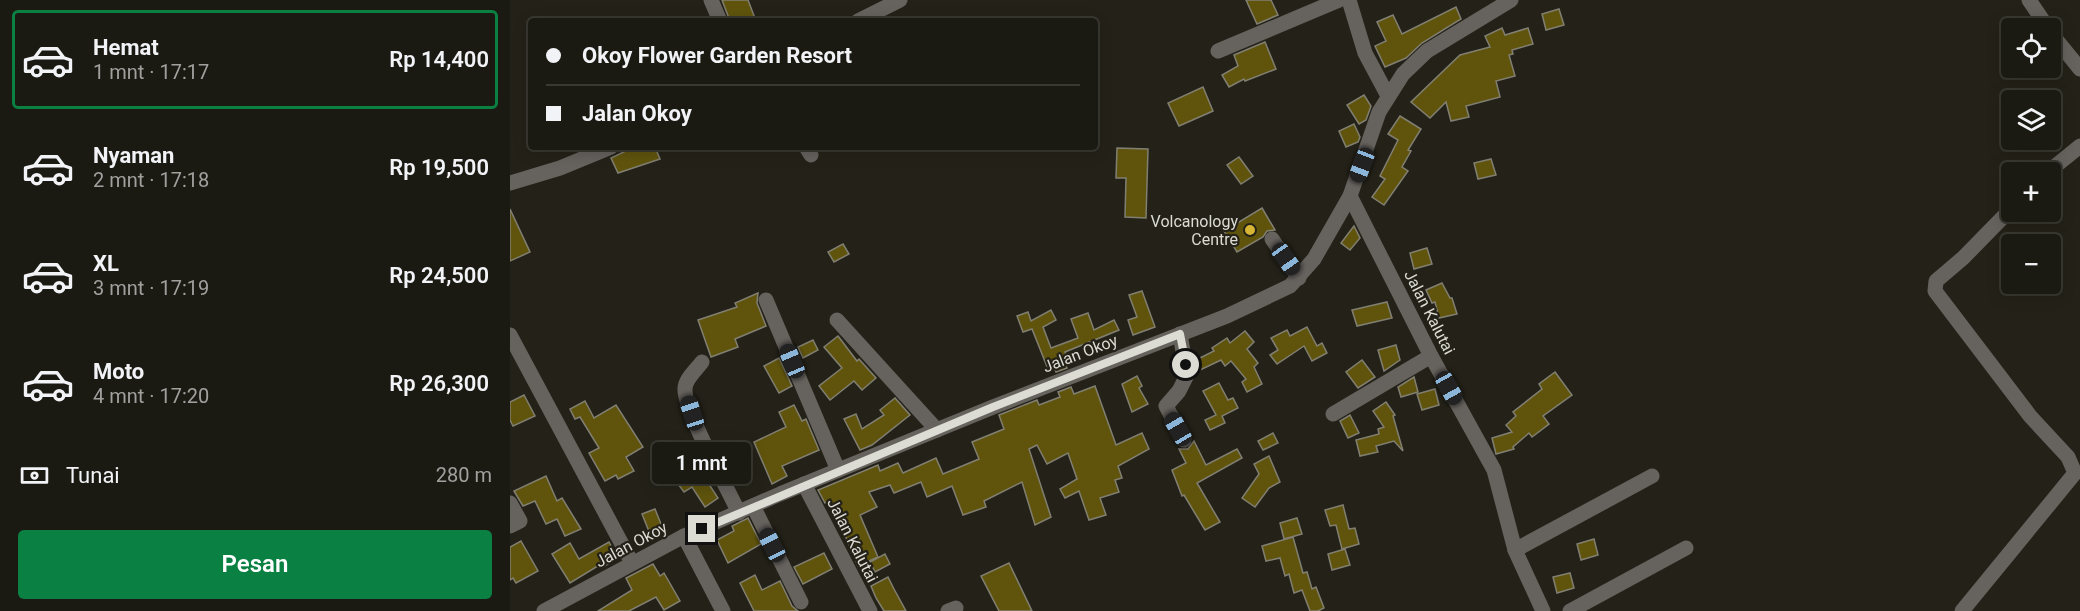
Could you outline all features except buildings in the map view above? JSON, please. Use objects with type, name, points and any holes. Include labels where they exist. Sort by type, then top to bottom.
[{"type":"street","points":[[711,0],[719,18]]},
{"type":"street","points":[[864,18],[900,0]]},
{"type":"street","points":[[1218,51],[1339,0]]},
{"type":"street","points":[[1349,0],[1365,53],[1388,96]]},
{"type":"street","name":"Jalan Okoy","points":[[544,611],[684,536],[838,470],[1258,303],[1299,278],[1350,196],[1379,112],[1403,74],[1427,51],[1511,0]]},
{"type":"street","points":[[2030,0],[2041,18]]},
{"type":"street","points":[[2061,45],[2080,69]]},
{"type":"street","points":[[2060,162],[2080,146]]},
{"type":"street","points":[[510,183],[560,168],[604,150]]},
{"type":"street","name":"Jalan Kalutai","points":[[1350,196],[1431,356],[1494,470],[1515,550],[1543,611]]},
{"type":"street","points":[[1962,611],[2075,474],[2068,457],[2030,416],[1935,291],[1936,281],[1963,258],[2001,219]]},
{"type":"street","points":[[1272,239],[1299,278]]},
{"type":"street","points":[[766,300],[838,470]]},
{"type":"street","points":[[837,320],[937,430]]},
{"type":"street","points":[[1180,334],[1187,375],[1179,391],[1166,406],[1184,440]]},
{"type":"street","points":[[510,335],[632,562]]},
{"type":"street","points":[[1333,414],[1431,356]]},
{"type":"street","points":[[702,362],[685,385],[684,391],[692,413],[801,602]]},
{"type":"street","points":[[1515,550],[1652,476]]},
{"type":"street","name":"Jalan Kalutai","points":[[804,484],[870,611]]},
{"type":"street","points":[[510,503],[520,521],[510,526]]},
{"type":"street","points":[[684,536],[723,611]]},
{"type":"street","points":[[1569,611],[1686,548]]},
{"type":"place","name":"Volcanology Centre","points":[[1250,230]]},
{"type":"route","points":[[702,529],[780,494],[993,407],[1180,334],[1186,365]]}]
